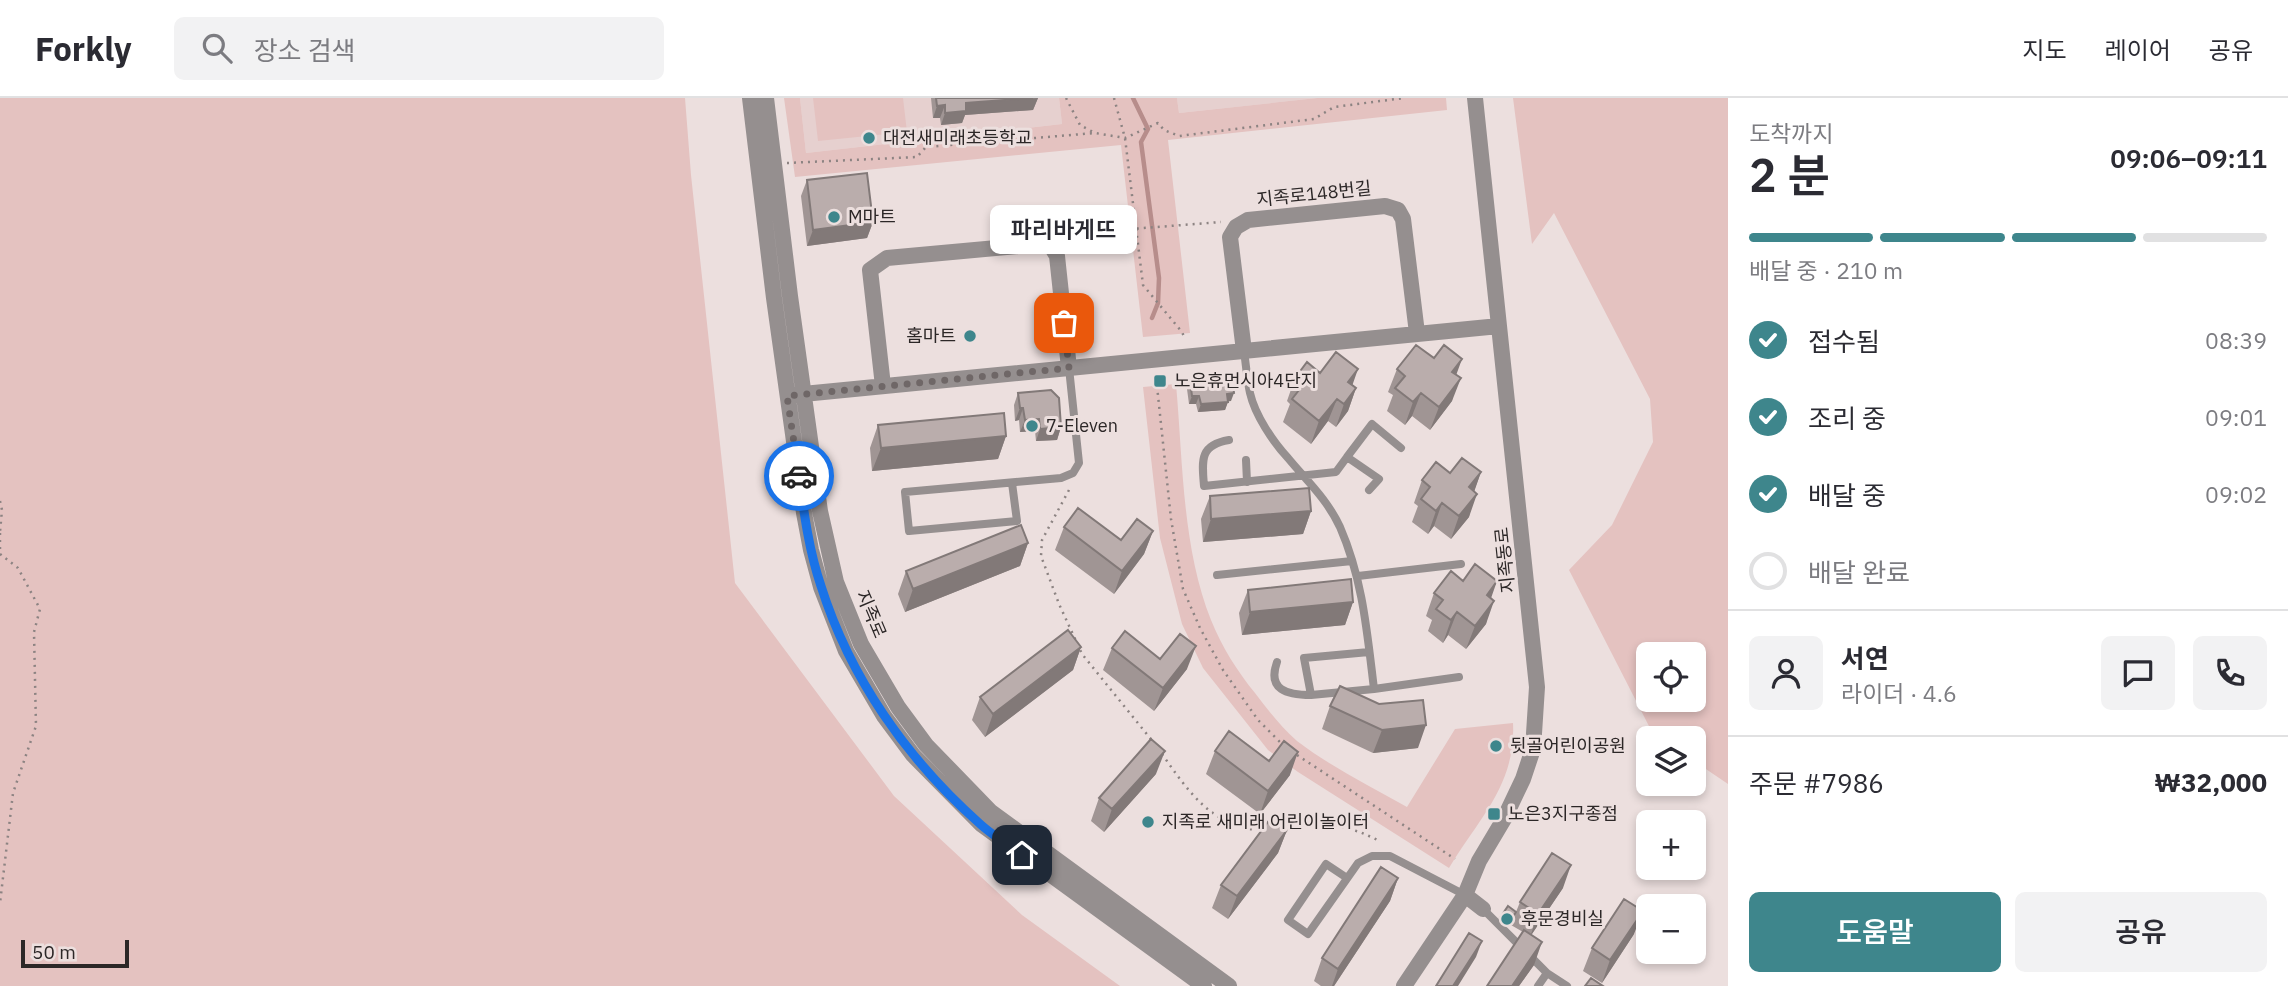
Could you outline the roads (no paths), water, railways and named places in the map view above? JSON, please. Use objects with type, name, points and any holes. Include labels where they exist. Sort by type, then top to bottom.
[{"type":"street","name":"지족로","points":[[750,98],[796,395],[836,582],[861,644],[912,726],[954,776],[991,812],[1229,986]]},
{"type":"street","name":"지족로","points":[[766,98],[796,395],[806,526],[821,587],[846,652],[884,716],[913,755],[981,824],[1204,986]]},
{"type":"street","name":"지족동로","points":[[1404,986],[1465,895],[1479,861],[1504,819],[1523,779],[1533,749],[1537,697],[1475,98]]},
{"type":"street","name":"지족로148번길","points":[[1244,351],[1230,237],[1236,227],[1248,220],[1385,206],[1398,210],[1404,219],[1417,334]]},
{"type":"street","points":[[883,386],[870,270],[887,258],[1041,244],[1051,246],[1057,256],[1069,368]]},
{"type":"street","points":[[796,395],[1499,326]]},
{"type":"street","points":[[1465,895],[1483,909]]},
{"type":"lane","points":[[1244,351],[1251,396],[1263,421],[1285,456],[1324,498],[1339,526],[1358,576],[1365,607],[1374,689]]},
{"type":"lane","points":[[1012,483],[1017,521],[909,531],[905,492],[1061,478],[1073,473],[1079,463],[1069,368]]},
{"type":"lane","points":[[1229,440],[1215,442],[1208,449],[1202,461],[1204,486],[1336,472],[1372,424],[1401,448]]},
{"type":"lane","points":[[1347,457],[1379,479],[1369,490]]},
{"type":"lane","points":[[1246,460],[1247,482]]},
{"type":"lane","points":[[1217,575],[1352,561]]},
{"type":"lane","points":[[1358,576],[1461,564]]},
{"type":"lane","points":[[1311,695],[1304,658],[1369,652]]},
{"type":"lane","points":[[1277,662],[1273,672],[1276,683],[1283,691],[1295,695],[1374,689],[1459,677]]},
{"type":"lane","points":[[1347,878],[1326,864],[1288,920],[1308,934],[1347,878],[1357,863],[1372,856],[1390,856],[1465,895]]},
{"type":"lane","points":[[1483,909],[1547,973],[1567,986]]},
{"type":"lane","points":[[1538,986],[1547,973]]},
{"type":"waterway","points":[[1133,98],[1148,129],[1141,142],[1159,278],[1158,303],[1152,318]]},
{"type":"place","name":"대전새미래초등학교","points":[[869,138]]},
{"type":"place","name":"M마트","points":[[834,217]]},
{"type":"place","name":"파리바게뜨","points":[[1064,323]]},
{"type":"place","name":"홈마트","points":[[970,336]]},
{"type":"place","name":"노은휴먼시아4단지","points":[[1160,381]]},
{"type":"place","name":"7-Eleven","points":[[1032,426]]},
{"type":"place","name":"뒷골어린이공원","points":[[1496,746]]},
{"type":"place","name":"노은3지구종점","points":[[1494,814]]},
{"type":"place","name":"지족로 새미래 어린이놀이터","points":[[1148,822]]},
{"type":"place","name":"후문경비실","points":[[1507,919]]}]
